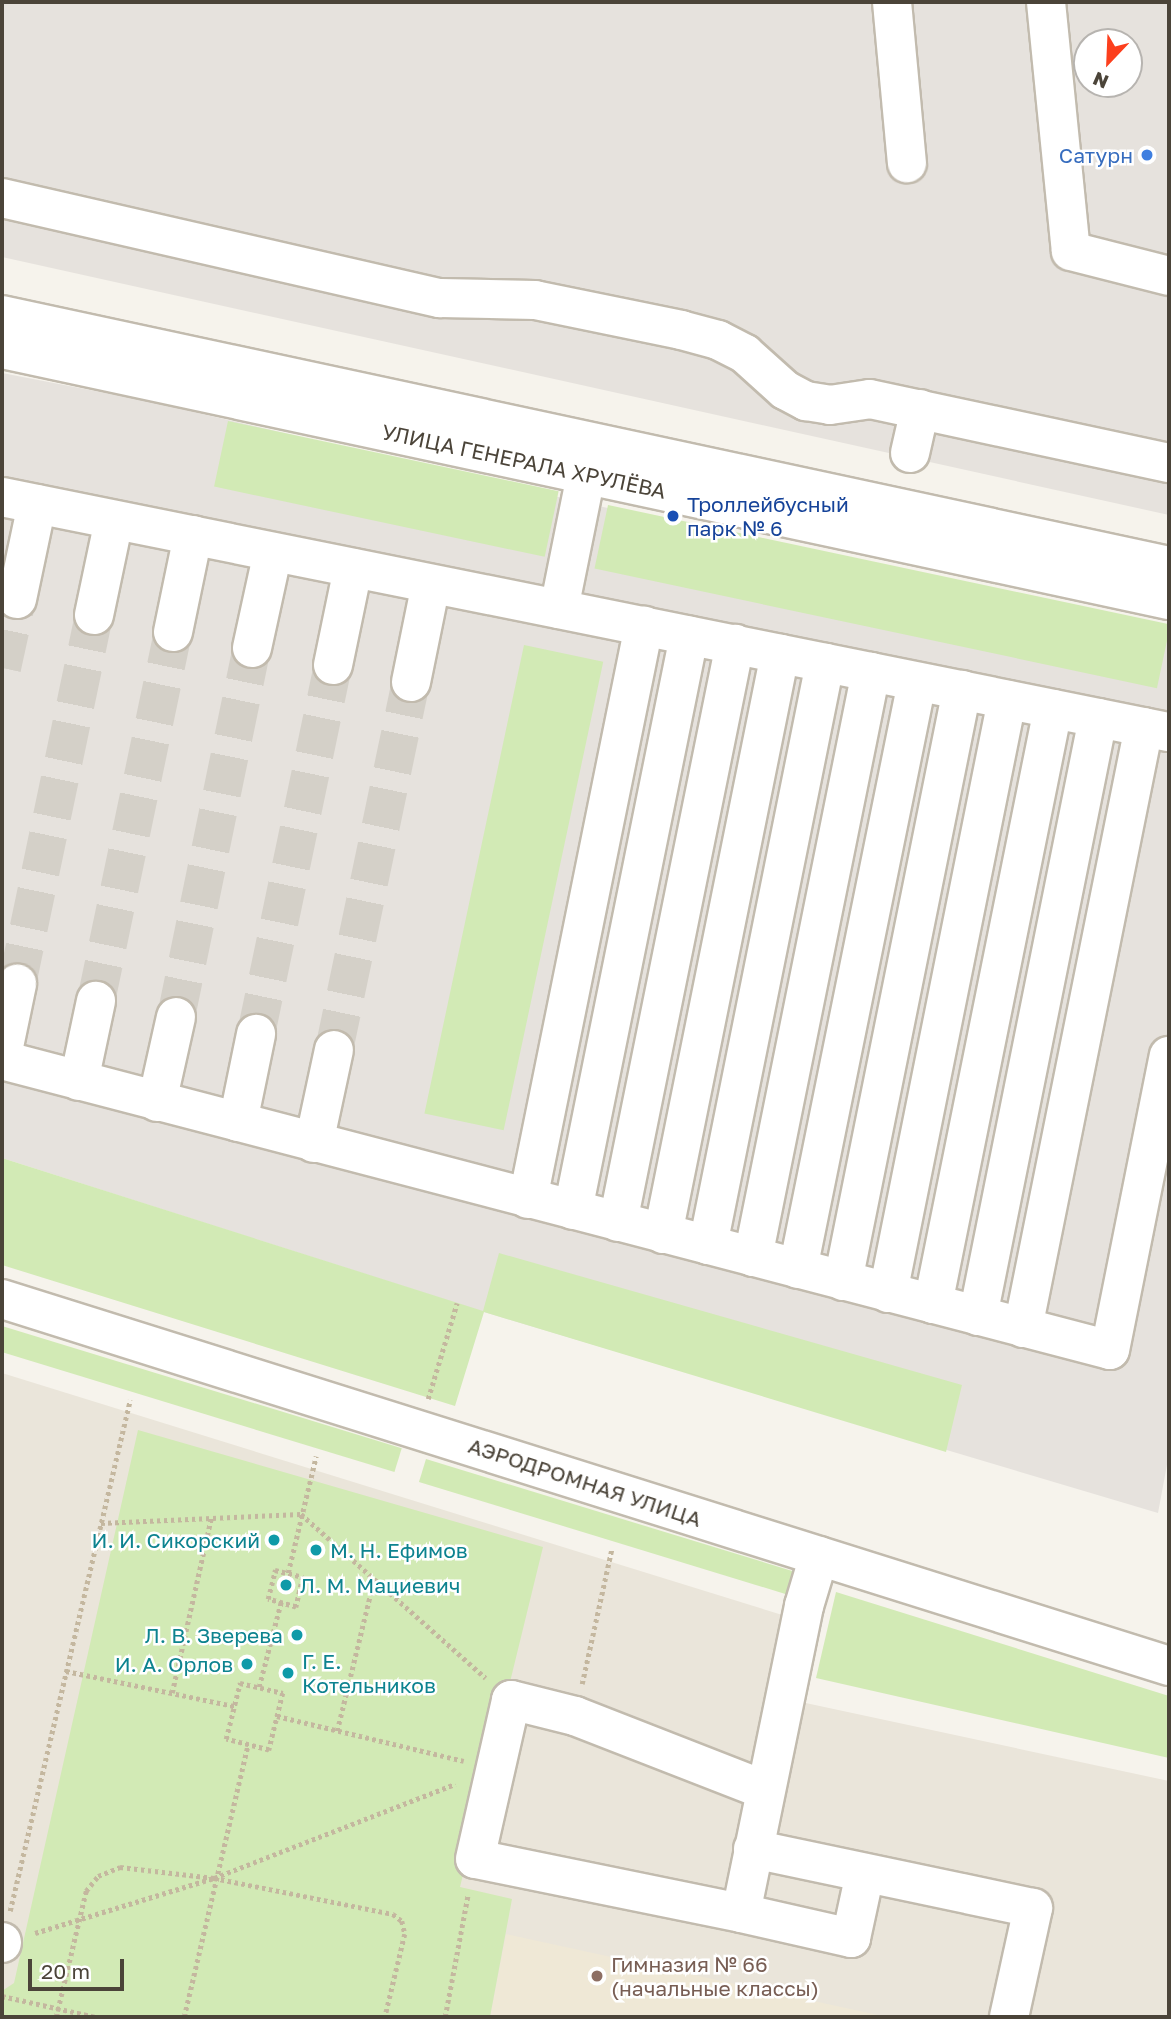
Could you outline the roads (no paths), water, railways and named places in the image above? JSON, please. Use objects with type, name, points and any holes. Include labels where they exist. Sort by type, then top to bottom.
[{"type":"street","points":[[892,2],[907,163]]},
{"type":"street","points":[[1046,2],[1071,251],[1169,276]]},
{"type":"street","points":[[2,198],[440,299],[535,300],[681,330],[718,340],[745,354],[785,390],[806,401],[830,405],[870,399],[1169,463]]},
{"type":"street","name":"УЛИЦА ГЕНЕРАЛА ХРУЛЁВА","points":[[2,315],[589,458],[896,524],[1169,566]]},
{"type":"street","name":"УЛИЦА ГЕНЕРАЛА ХРУЛЁВА","points":[[2,349],[589,458]]},
{"type":"street","points":[[910,453],[920,409]]},
{"type":"street","points":[[559,609],[589,458]]},
{"type":"street","points":[[16,599],[19,500],[1157,730],[1023,1328]]},
{"type":"street","points":[[94,615],[114,520]]},
{"type":"street","name":"УЛИЦА ГЕНЕРАЛА ХРУЛЁВА","points":[[896,524],[1169,600]]},
{"type":"street","points":[[173,632],[193,535]]},
{"type":"street","points":[[252,648],[273,552]]},
{"type":"street","points":[[333,666],[353,568]]},
{"type":"street","points":[[411,682],[431,584]]},
{"type":"street","points":[[528,1199],[644,626]]},
{"type":"street","points":[[573,1210],[689,636]]},
{"type":"street","points":[[618,1222],[735,645]]},
{"type":"street","points":[[663,1234],[780,654]]},
{"type":"street","points":[[708,1245],[825,663]]},
{"type":"street","points":[[753,1257],[871,672]]},
{"type":"street","points":[[798,1269],[917,682]]},
{"type":"street","points":[[843,1281],[962,690]]},
{"type":"street","points":[[888,1293],[1007,700]]},
{"type":"street","points":[[933,1304],[1053,709]]},
{"type":"street","points":[[978,1316],[1098,718]]},
{"type":"street","points":[[17,984],[2,1058],[157,1102],[1110,1350],[1169,1056]]},
{"type":"street","points":[[79,1081],[96,1001]]},
{"type":"street","points":[[157,1102],[176,1017]]},
{"type":"street","points":[[238,1122],[256,1034]]},
{"type":"street","points":[[314,1143],[334,1050]]},
{"type":"street","name":"АЭРОДРОМНАЯ УЛИЦА","points":[[2,1299],[1169,1666]]},
{"type":"street","points":[[741,1913],[804,1606],[819,1556]]},
{"type":"street","points":[[765,1790],[575,1716],[511,1700],[475,1858],[851,1938],[866,1873]]},
{"type":"street","points":[[753,1849],[1032,1908],[1009,2017]]},
{"type":"tunnel","points":[[2,668],[17,599]]},
{"type":"tunnel","points":[[17,984],[94,615]]},
{"type":"tunnel","points":[[96,1001],[173,632]]},
{"type":"tunnel","points":[[176,1017],[252,648]]},
{"type":"tunnel","points":[[256,1034],[333,665]]},
{"type":"tunnel","points":[[334,1050],[411,682]]},
{"type":"place","name":"Сатурн","points":[[1147,155]]},
{"type":"place","name":"Троллейбусный парк № 6","points":[[673,516]]},
{"type":"place","name":"И. И. Сикорский","points":[[274,1540]]},
{"type":"place","name":"М. Н. Ефимов","points":[[316,1550]]},
{"type":"place","name":"Л. М. Мациевич","points":[[286,1585]]},
{"type":"place","name":"Л. В. Зверева","points":[[297,1635]]},
{"type":"place","name":"И. А. Орлов","points":[[247,1664]]},
{"type":"place","name":"Г. Е. Котельников","points":[[288,1673]]},
{"type":"place","name":"Гимназия № 66 (начальные классы)","points":[[597,1976]]}]
